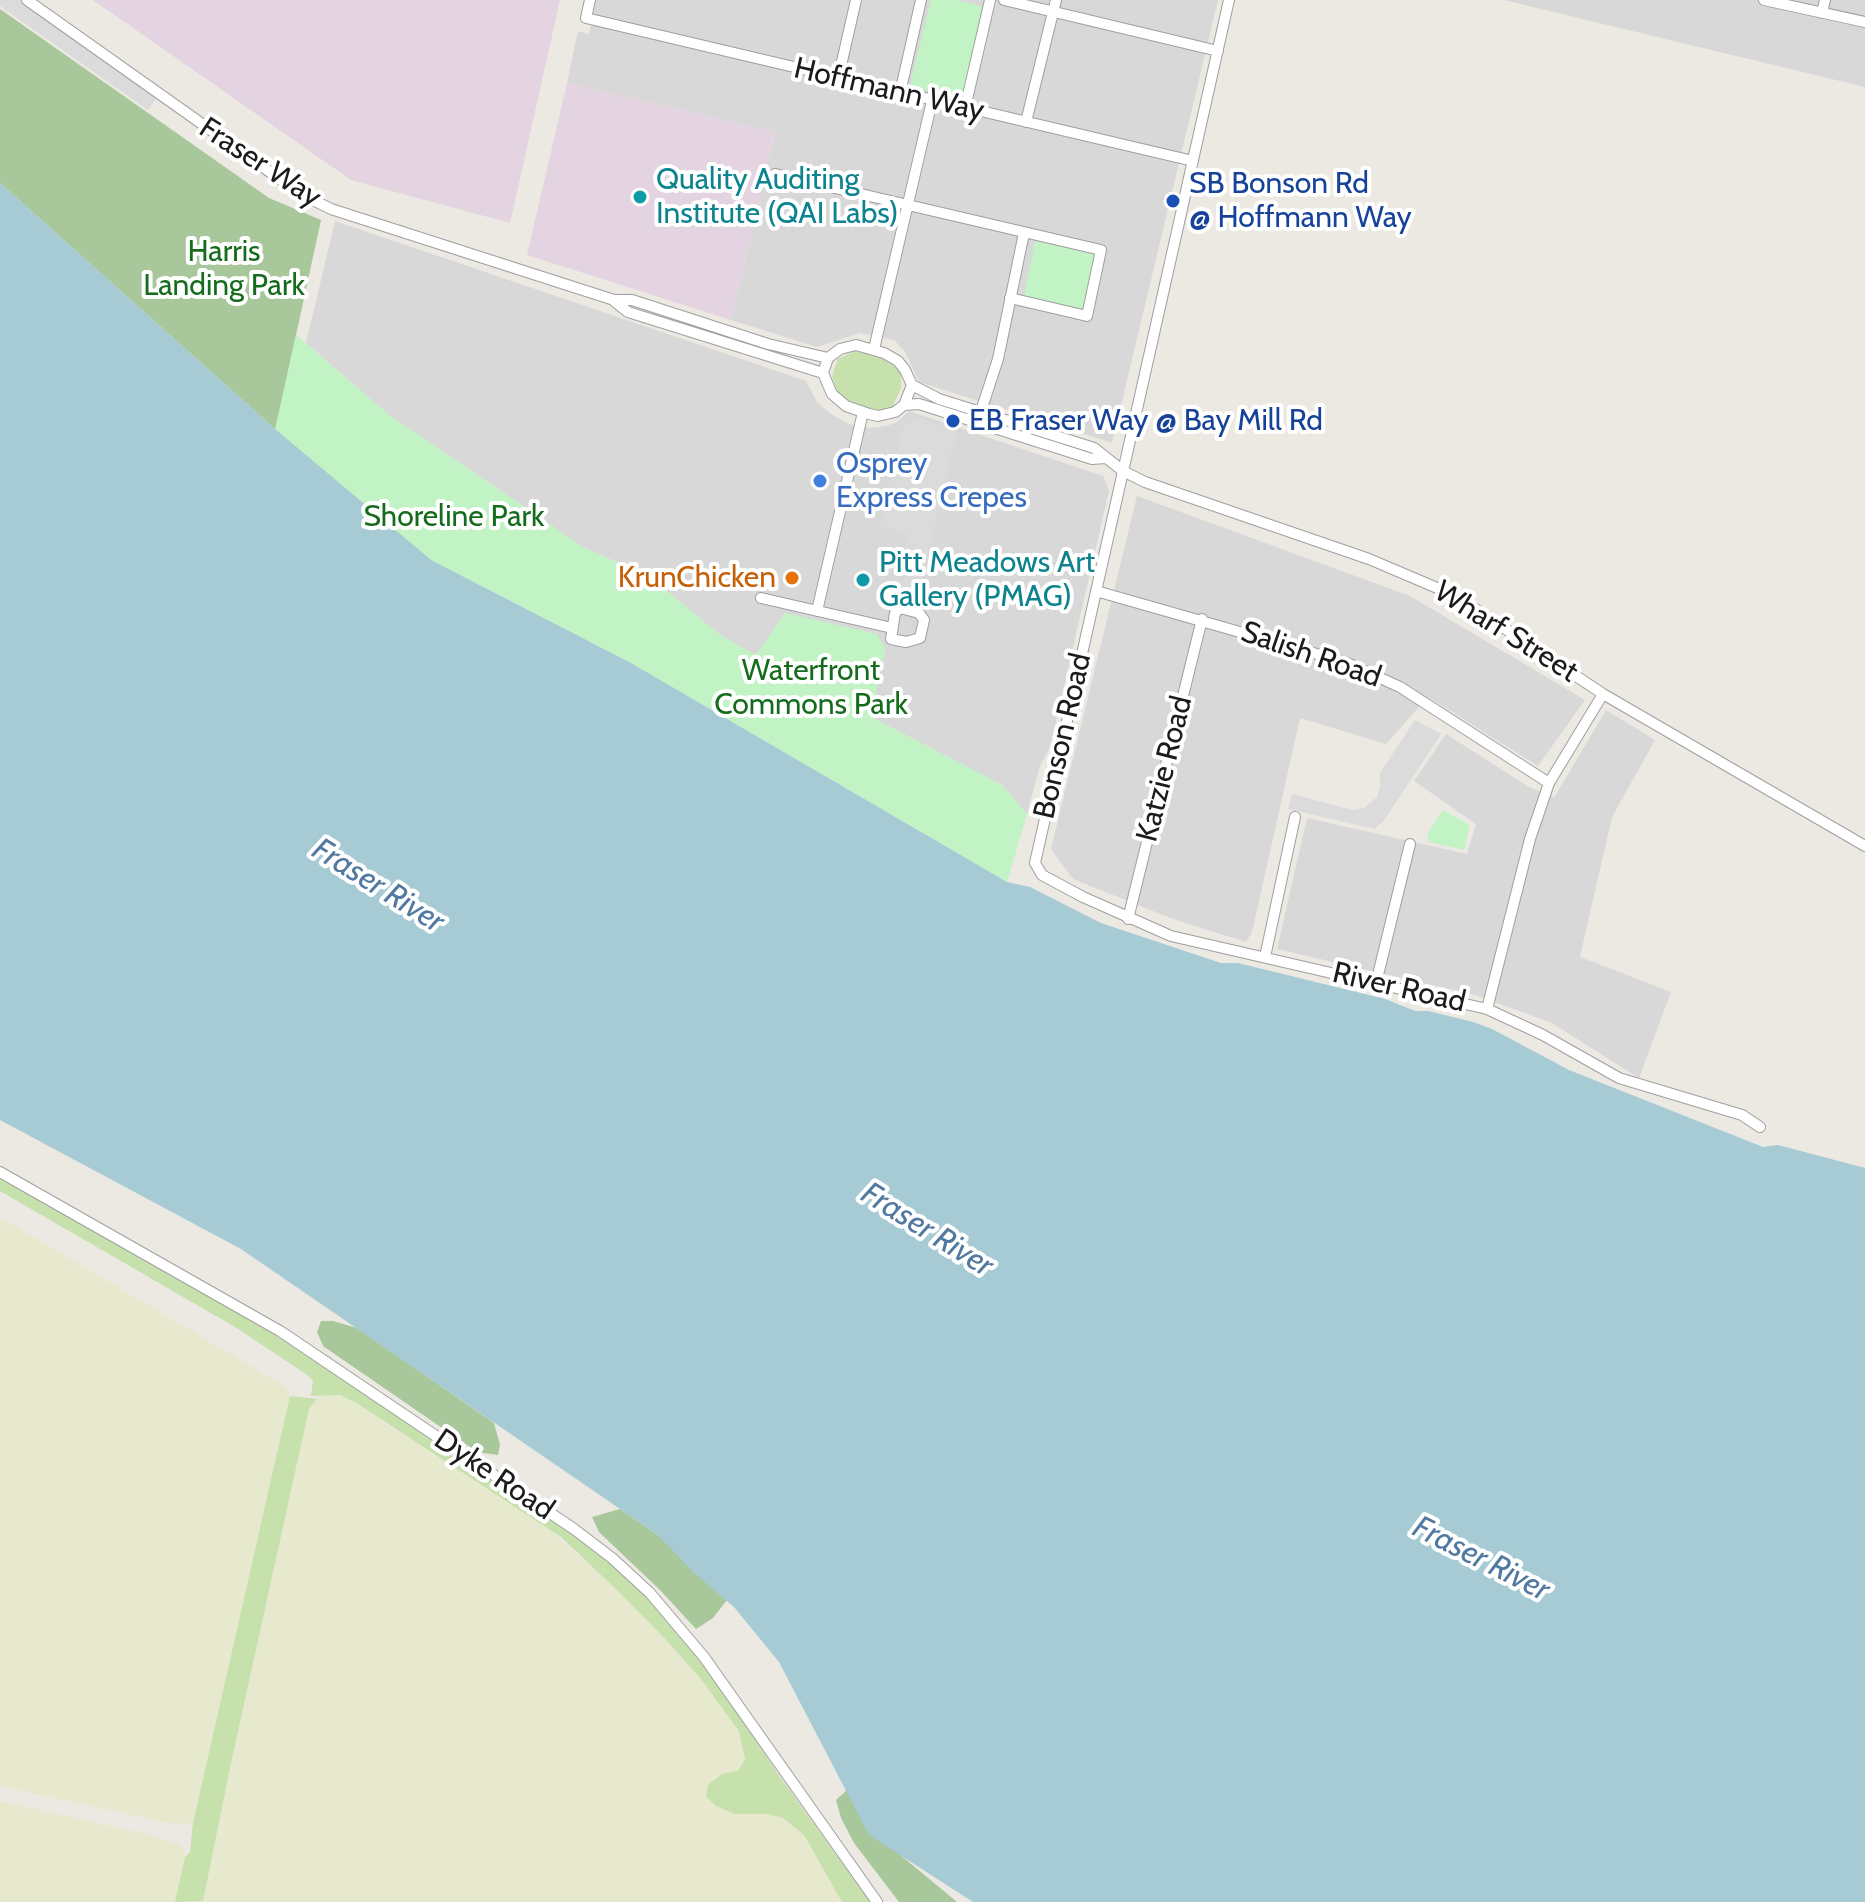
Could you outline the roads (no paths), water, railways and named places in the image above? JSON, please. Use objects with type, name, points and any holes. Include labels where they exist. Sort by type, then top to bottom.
[{"type":"street","name":"Fraser Way","points":[[27,0],[158,95],[317,203],[614,300],[632,300],[768,344],[828,358]]},
{"type":"street","name":"Hoffmann Way","points":[[590,0],[586,18],[1193,161]]},
{"type":"street","points":[[838,79],[856,0]]},
{"type":"street","points":[[900,93],[921,0]]},
{"type":"street","points":[[965,108],[990,0]]},
{"type":"street","points":[[1004,0],[1054,6],[1218,51]]},
{"type":"street","name":"Bonson Road","points":[[1035,863],[1229,0]]},
{"type":"street","points":[[1764,0],[1865,22]]},
{"type":"street","points":[[1822,13],[1825,0]]},
{"type":"street","points":[[1026,122],[1054,6]]},
{"type":"street","points":[[874,349],[932,101]]},
{"type":"street","points":[[775,174],[1101,250],[1087,316],[1010,298]]},
{"type":"street","points":[[979,418],[998,359],[1024,233]]},
{"type":"street","name":"Fraser Way","points":[[614,300],[628,312],[823,373]]},
{"type":"street","points":[[979,418],[919,404],[904,405],[886,415],[863,412],[838,401],[823,373],[828,358],[848,346],[874,349],[898,361],[912,385],[939,399],[979,418],[1092,459],[1105,458],[1123,471]]},
{"type":"street","points":[[904,405],[912,385]]},
{"type":"street","points":[[817,611],[863,412]]},
{"type":"street","name":"Wharf Street","points":[[1123,471],[1145,482],[1369,559],[1456,596],[1603,694],[1865,846]]},
{"type":"street","name":"Salish Road","points":[[1096,591],[1322,654],[1400,687],[1549,783]]},
{"type":"street","points":[[761,598],[892,628]]},
{"type":"street","name":"Katzie Road","points":[[1128,919],[1202,619]]},
{"type":"street","points":[[1487,1009],[1530,839],[1549,783],[1603,694]]},
{"type":"street","points":[[1265,957],[1295,817]]},
{"type":"street","points":[[1376,983],[1410,844]]},
{"type":"street","name":"River Road","points":[[1035,863],[1042,875],[1128,919],[1185,940],[1487,1009],[1543,1035],[1619,1078],[1742,1115],[1760,1127]]},
{"type":"street","name":"Dyke Road","points":[[0,1172],[280,1331],[574,1529],[612,1558],[650,1593],[704,1657],[877,1902]]},
{"type":"water","name":"Fraser River","points":[[0,183],[275,429],[431,560],[631,663],[1007,882],[1030,887],[1101,923],[1221,963],[1238,963],[1385,999],[1415,1011],[1428,1011],[1473,1022],[1569,1070],[1763,1147],[1778,1145],[1865,1168],[1865,1902],[973,1902],[869,1835],[779,1662],[734,1607],[693,1572],[658,1535],[241,1249],[0,1120]]},
{"type":"place","name":"Quality Auditing Institute (QAI Labs)","points":[[640,197]]},
{"type":"place","name":"SB Bonson Rd @ Hoffmann Way","points":[[1173,201]]},
{"type":"place","name":"EB Fraser Way @ Bay Mill Rd","points":[[953,421]]},
{"type":"place","name":"Osprey Express Crepes","points":[[820,481]]},
{"type":"place","name":"KrunChicken","points":[[792,578]]},
{"type":"place","name":"Pitt Meadows Art Gallery (PMAG)","points":[[863,580]]},
{"type":"park label","name":"Harris Landing Park","points":[[224,269]]},
{"type":"park label","name":"Shoreline Park","points":[[454,517]]},
{"type":"park label","name":"Waterfront Commons Park","points":[[811,688]]}]
